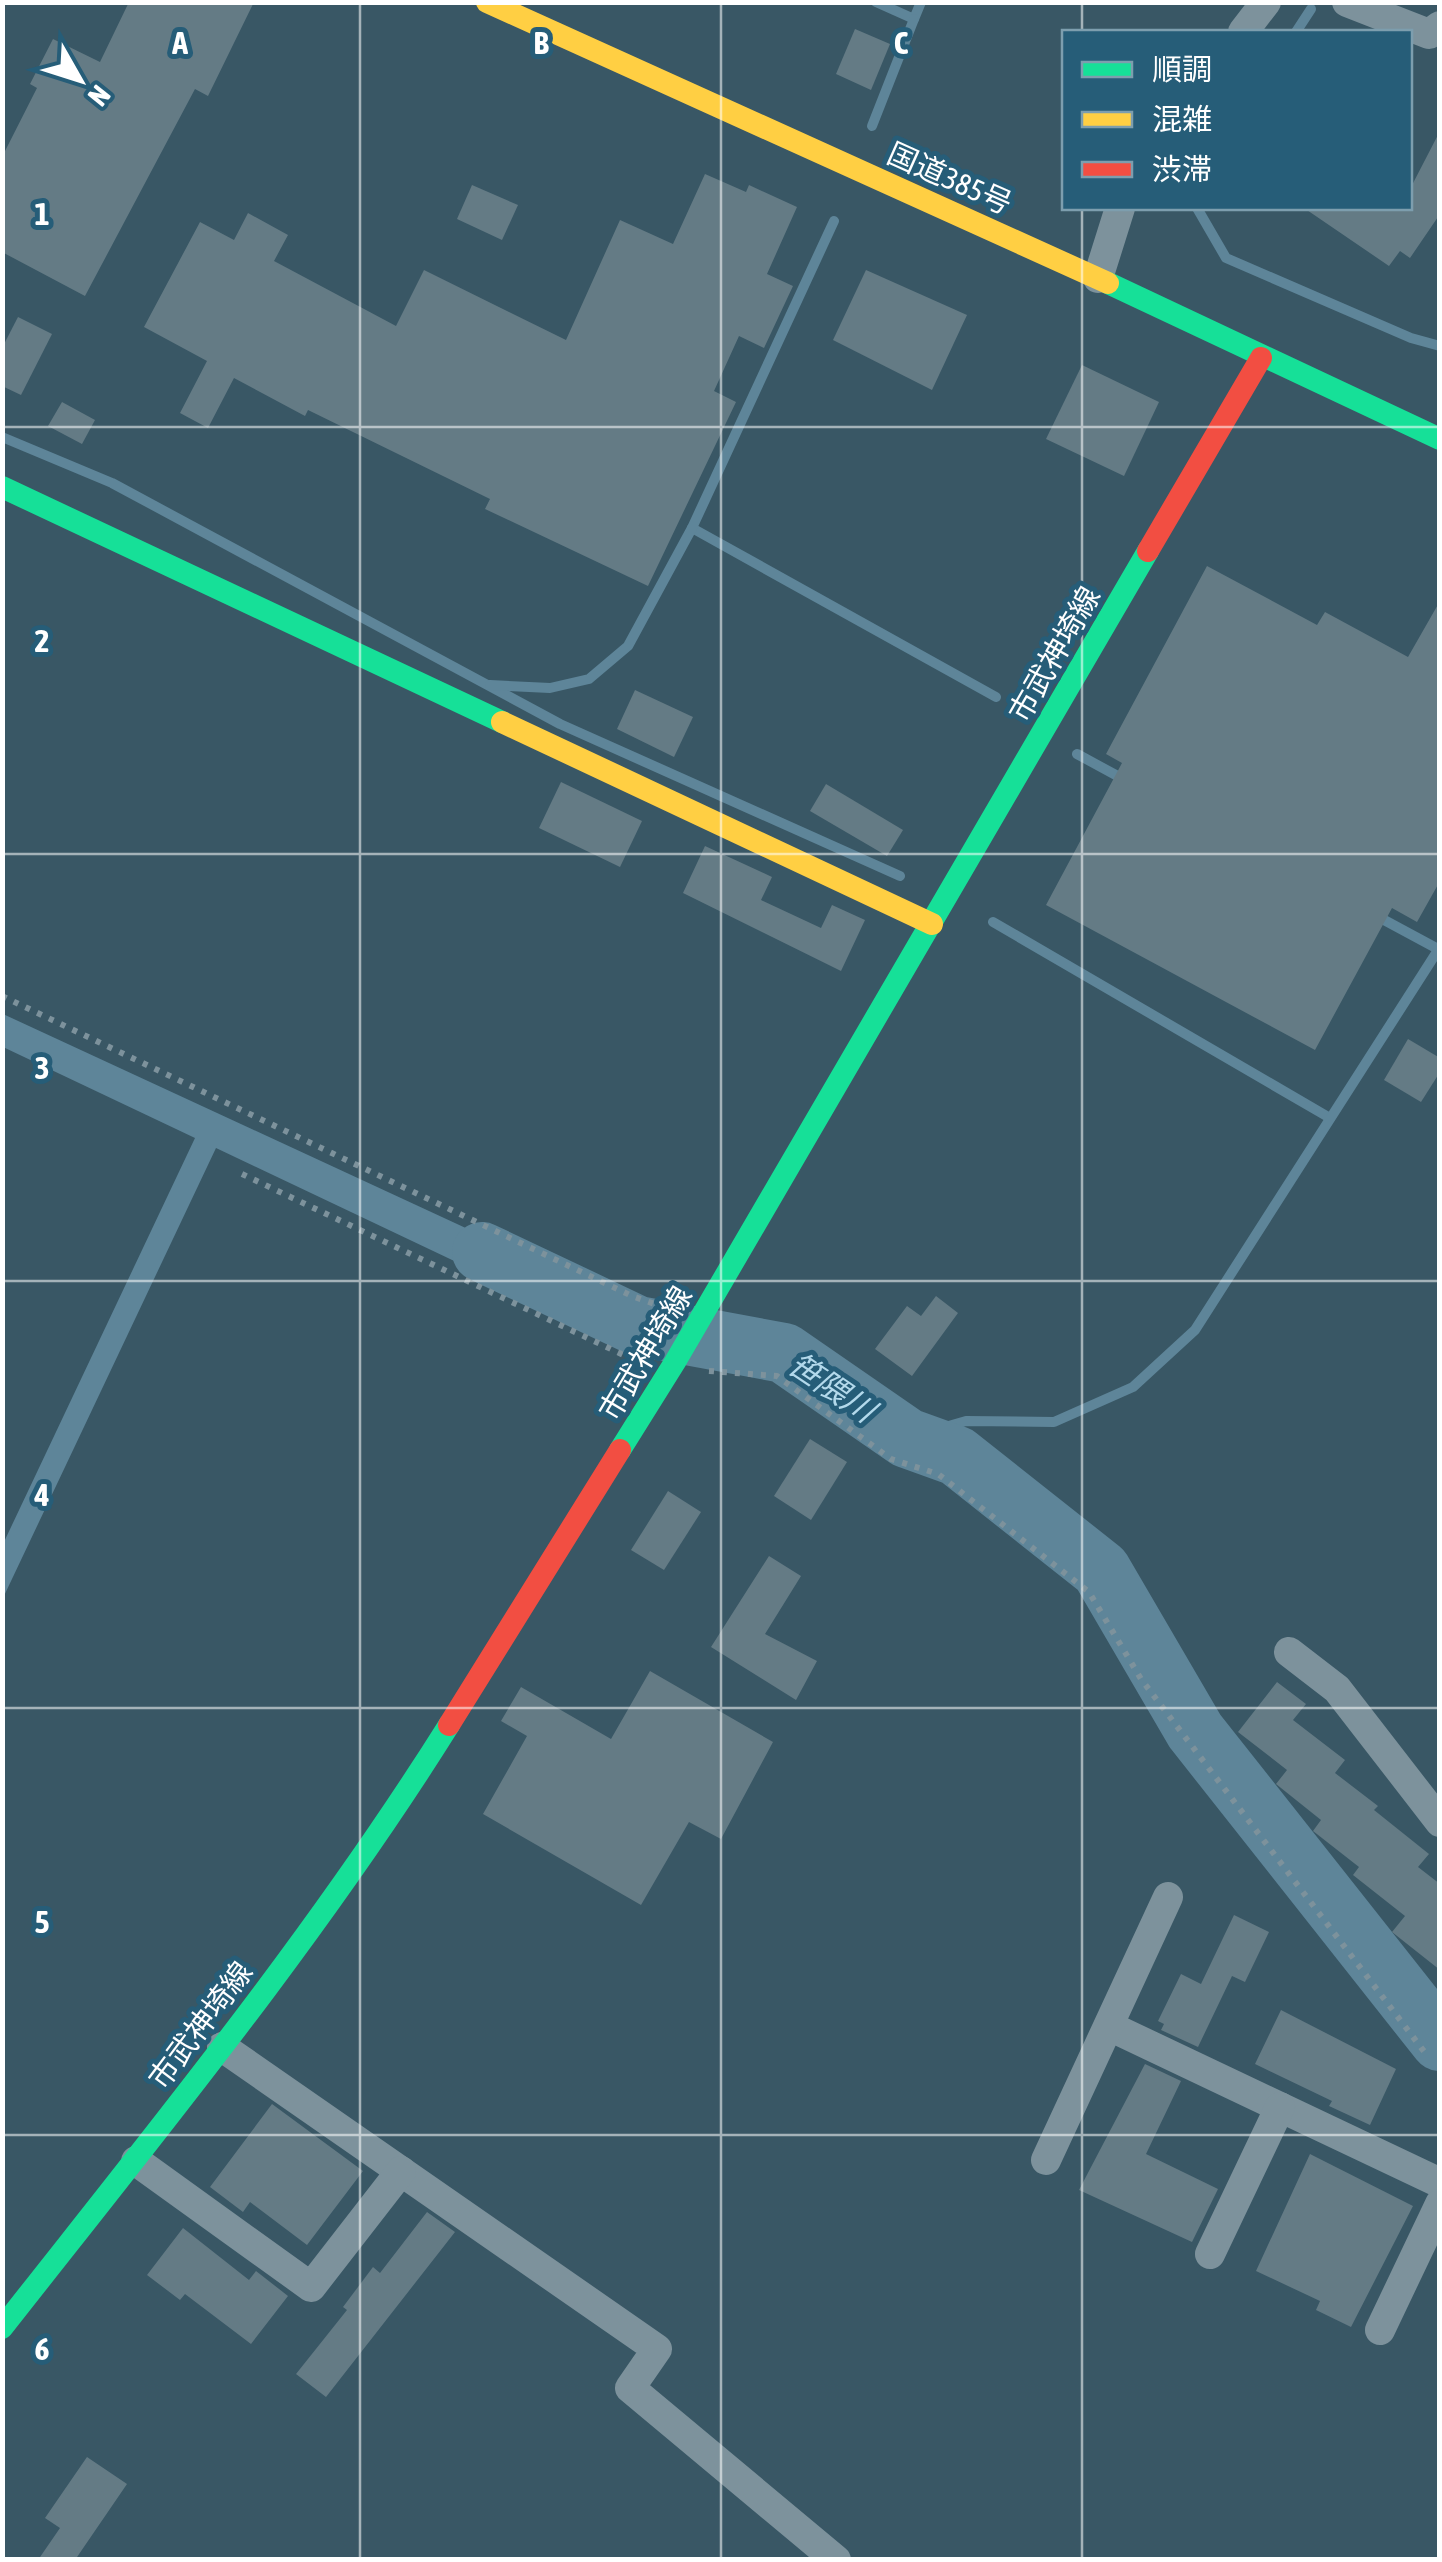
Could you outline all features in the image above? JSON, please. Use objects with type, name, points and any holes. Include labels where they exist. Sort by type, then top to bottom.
[{"type":"main road","name":"国道385号","points":[[487,2],[1098,278],[1440,440]]},
{"type":"main road","name":"市武神埼線","points":[[2,2328],[136,2161],[408,1790],[675,1362],[1262,358]]},
{"type":"main road","points":[[2,487],[932,924]]},
{"type":"street","points":[[1245,30],[1266,2]]},
{"type":"street","points":[[1347,2],[1429,34],[1440,26]]},
{"type":"street","points":[[1098,278],[1119,210]]},
{"type":"street","points":[[1289,1652],[1337,1689],[1440,1822]]},
{"type":"street","points":[[1046,2160],[1168,1896]]},
{"type":"street","points":[[1108,2026],[1440,2183]]},
{"type":"street","points":[[222,2047],[656,2349],[630,2388],[836,2560]]},
{"type":"street","points":[[1210,2254],[1280,2106]]},
{"type":"street","points":[[136,2161],[310,2287],[401,2171]]},
{"type":"street","points":[[1380,2330],[1440,2204]]},
{"type":"path","points":[[2,996],[632,1296],[702,1316]]},
{"type":"path","points":[[242,1174],[643,1364],[675,1362],[701,1370],[778,1376],[891,1459],[938,1474],[1089,1592],[1141,1679],[1426,2054]]},
{"type":"water","points":[[3,1014],[561,1272],[547,1305],[216,1148],[3,1598],[3,1544],[195,1138],[3,1047]]},
{"type":"building","points":[[129,2],[254,2],[208,96],[195,89],[85,296],[2,252],[2,157],[37,88],[30,84],[53,39],[100,62]]},
{"type":"building","points":[[855,29],[890,44],[871,90],[836,74]]},
{"type":"building","points":[[1440,131],[1440,214],[1410,258],[1400,251],[1389,266],[1307,210],[1412,210],[1412,185]]},
{"type":"building","points":[[705,174],[746,192],[749,185],[797,207],[767,274],[793,286],[764,348],[739,336],[714,391],[736,402],[648,586],[485,509],[490,499],[308,410],[305,416],[234,378],[208,428],[180,413],[207,361],[144,327],[200,222],[234,240],[248,213],[288,235],[274,261],[396,326],[424,270],[566,340],[620,220],[673,244]]},
{"type":"building","points":[[472,185],[518,205],[502,240],[457,219]]},
{"type":"building","points":[[866,270],[967,315],[932,390],[833,340]]},
{"type":"building","points":[[18,317],[52,334],[21,395],[2,386],[2,348]]},
{"type":"building","points":[[1082,365],[1159,402],[1124,476],[1046,439]]},
{"type":"building","points":[[62,402],[95,420],[82,444],[48,426]]},
{"type":"building","points":[[1207,566],[1317,625],[1325,612],[1408,657],[1440,601],[1440,881],[1417,922],[1392,908],[1315,1050],[1046,905],[1122,763],[1106,754]]},
{"type":"building","points":[[635,690],[693,717],[674,757],[617,729]]},
{"type":"building","points":[[561,782],[642,821],[620,867],[539,828]]},
{"type":"building","points":[[826,784],[903,830],[887,856],[810,811]]},
{"type":"building","points":[[705,846],[772,877],[761,900],[821,928],[832,905],[865,920],[841,971],[683,893]]},
{"type":"building","points":[[1408,1039],[1440,1058],[1440,1072],[1421,1102],[1384,1080]]},
{"type":"building","points":[[936,1296],[958,1313],[912,1376],[875,1349],[907,1306],[921,1316]]},
{"type":"building","points":[[810,1439],[847,1462],[811,1520],[774,1496]]},
{"type":"building","points":[[668,1491],[701,1512],[664,1570],[631,1550]]},
{"type":"building","points":[[769,1556],[801,1576],[765,1634],[817,1661],[796,1700],[711,1647]]},
{"type":"building","points":[[650,1671],[773,1742],[721,1839],[689,1822],[641,1905],[483,1814],[527,1736],[501,1721],[521,1687],[611,1739]]},
{"type":"building","points":[[1277,1682],[1306,1704],[1293,1720],[1345,1760],[1335,1773],[1378,1806],[1374,1810],[1429,1854],[1418,1867],[1440,1884],[1440,1970],[1392,1932],[1405,1916],[1353,1875],[1359,1867],[1313,1831],[1321,1820],[1276,1784],[1287,1770],[1238,1732]]},
{"type":"building","points":[[1234,1915],[1269,1932],[1245,1982],[1232,1976],[1198,2047],[1161,2030],[1164,2024],[1158,2021],[1181,1974],[1201,1984]]},
{"type":"building","points":[[1281,2010],[1396,2069],[1370,2125],[1329,2106],[1332,2101],[1255,2064]]},
{"type":"building","points":[[1145,2064],[1181,2081],[1146,2154],[1218,2189],[1192,2242],[1079,2190]]},
{"type":"building","points":[[272,2104],[363,2171],[307,2245],[250,2202],[243,2212],[210,2187]]},
{"type":"building","points":[[1310,2154],[1413,2206],[1351,2327],[1316,2310],[1320,2301],[1256,2271]]},
{"type":"building","points":[[427,2212],[455,2232],[326,2397],[296,2374],[347,2310],[343,2307],[373,2267],[380,2273]]},
{"type":"building","points":[[183,2228],[249,2280],[256,2271],[288,2296],[251,2344],[185,2294],[180,2300],[147,2275]]},
{"type":"building","points":[[87,2457],[127,2484],[75,2560],[38,2560],[60,2528],[45,2518]]},
{"type":"waterway","points":[[876,2],[914,19],[921,2]]},
{"type":"waterway","points":[[1297,30],[1311,9]]},
{"type":"waterway","points":[[872,126],[914,19]]},
{"type":"waterway","points":[[1198,210],[1226,258],[1411,338],[1440,346]]},
{"type":"waterway","points":[[490,685],[550,688],[589,679],[628,646],[692,528],[834,221]]},
{"type":"waterway","points":[[2,437],[112,483],[560,724],[900,876]]},
{"type":"waterway","points":[[692,528],[996,697]]},
{"type":"waterway","points":[[1077,754],[1125,780]]},
{"type":"waterway","points":[[1373,914],[1438,949]]},
{"type":"waterway","points":[[993,922],[1330,1118]]},
{"type":"waterway","points":[[907,1438],[966,1421],[1054,1422],[1133,1387],[1195,1330],[1440,947]]},
{"type":"waterway","name":"笹隈川","points":[[482,1252],[638,1326],[784,1353],[907,1438],[957,1456],[1101,1570],[1195,1731],[1440,2041]]},
{"type":"traffic: fast","points":[[1108,283],[1440,439]]},
{"type":"traffic: fast","points":[[2,487],[502,722]]},
{"type":"traffic: fast","points":[[620,1450],[1148,551]]},
{"type":"traffic: fast","points":[[2,2328],[290,1957],[449,1725]]},
{"type":"traffic: slow","points":[[487,2],[1108,283]]},
{"type":"traffic: slow","points":[[502,722],[932,924]]},
{"type":"traffic: jam","points":[[1148,551],[1261,358]]},
{"type":"traffic: jam","points":[[449,1725],[620,1450]]}]
